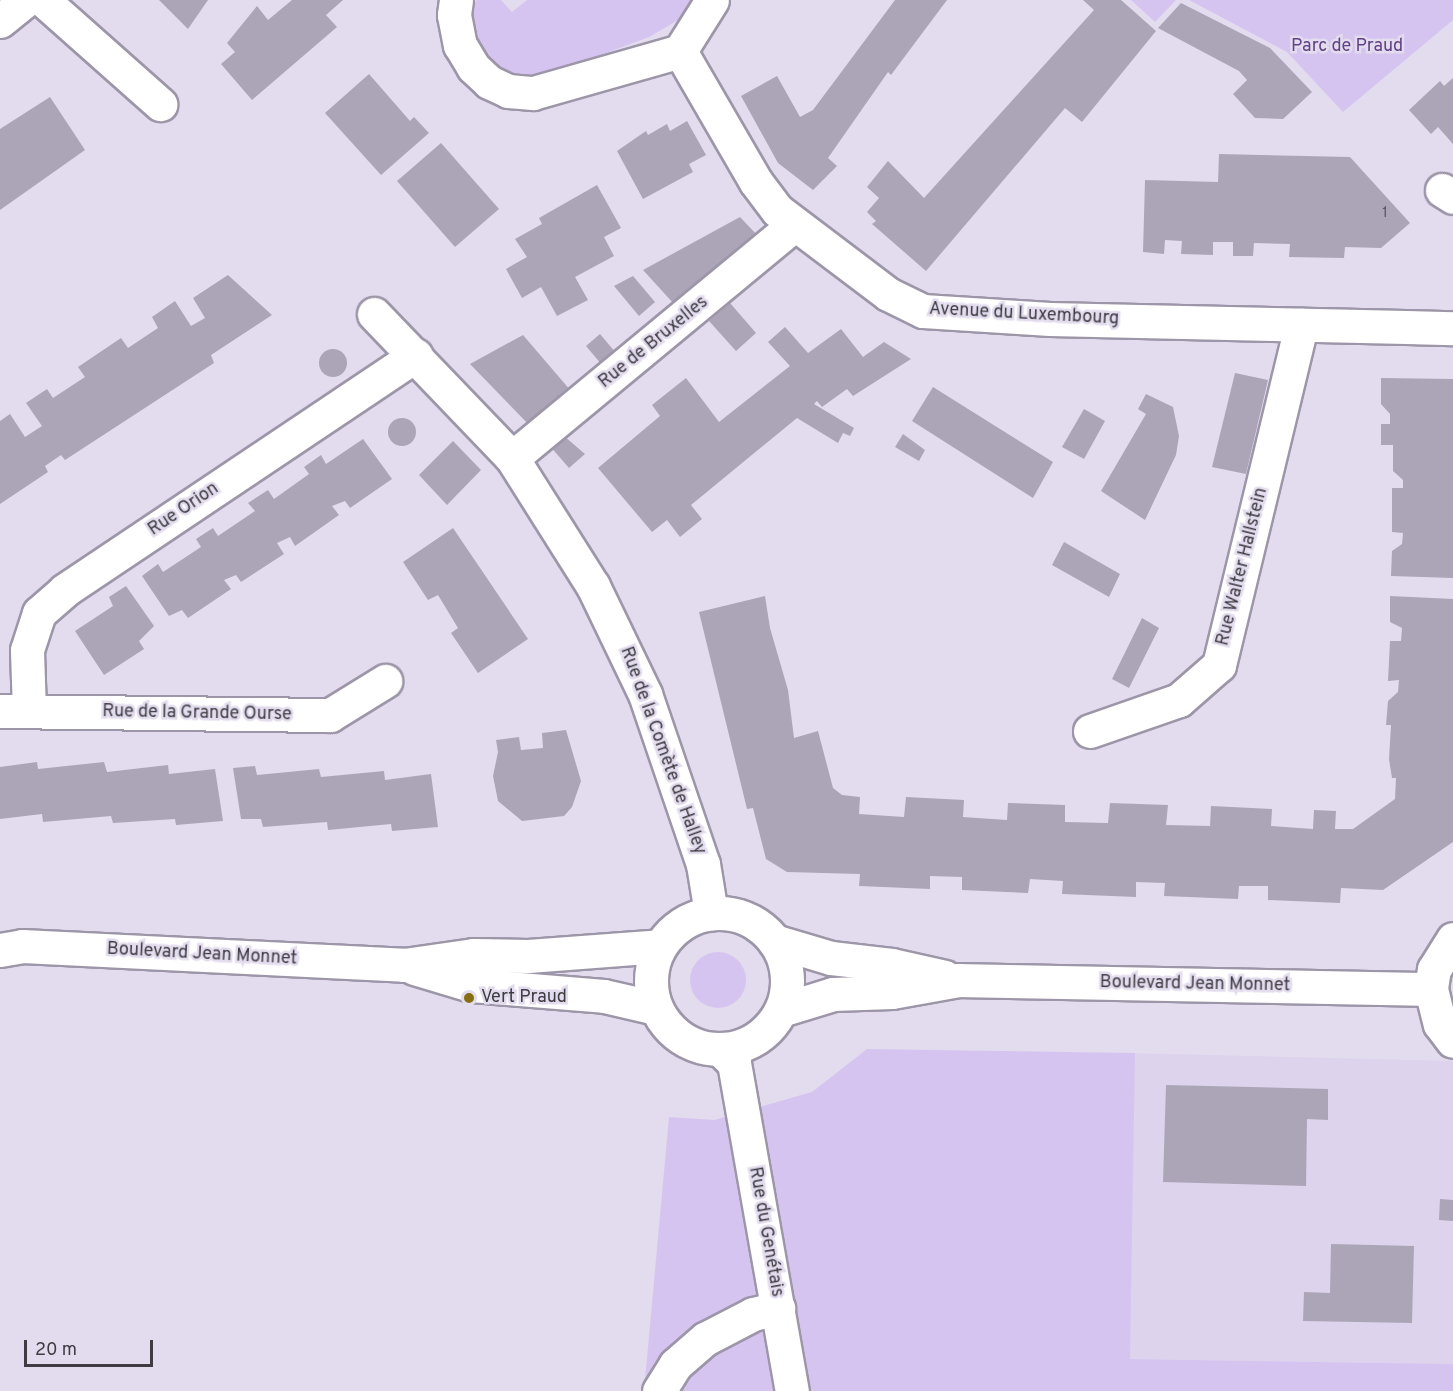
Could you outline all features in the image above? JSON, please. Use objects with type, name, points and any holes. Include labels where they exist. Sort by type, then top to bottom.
[{"type":"street","points":[[0,21],[26,0]]},
{"type":"street","points":[[43,0],[160,104]]},
{"type":"street","points":[[456,0],[454,15],[460,45],[473,67],[489,82],[508,91],[533,93],[680,51],[712,0]]},
{"type":"street","name":"Avenue du Luxembourg","points":[[680,51],[756,182],[794,225],[888,294],[940,315],[1453,328]]},
{"type":"street","name":"Rue de Bruxelles","points":[[512,458],[794,225]]},
{"type":"street","name":"Rue de la Comète de Halley","points":[[374,314],[416,355],[512,458],[567,539],[626,648],[688,818],[702,864],[711,913]]},
{"type":"street","name":"Rue Walter Hallstein","points":[[1090,731],[1179,700],[1219,665],[1301,325]]},
{"type":"street","name":"Rue Orion","points":[[14,711],[27,650],[39,613],[65,590],[416,355]]},
{"type":"street","name":"Rue de la Grande Ourse","points":[[14,711],[330,715],[384,681]]},
{"type":"street","points":[[711,913],[746,919],[774,941],[787,975],[781,1010],[772,1024],[753,1040],[720,1049],[685,1040],[663,1021],[656,1008],[650,983],[660,946],[684,923],[711,913]]},
{"type":"street","points":[[1453,939],[1434,969],[1431,988],[1440,1024],[1453,1041]]},
{"type":"street","name":"Boulevard Jean Monnet","points":[[774,941],[831,958],[892,965],[959,980]]},
{"type":"street","name":"Boulevard Jean Monnet","points":[[0,950],[22,946],[404,965],[473,955],[528,956],[660,946]]},
{"type":"street","name":"Boulevard Jean Monnet","points":[[404,965],[471,985],[604,996],[656,1008]]},
{"type":"street","name":"Boulevard Jean Monnet","points":[[781,1010],[833,994],[892,992],[959,980],[1431,988]]},
{"type":"street","name":"Rue du Genétais","points":[[659,1391],[675,1365],[705,1339],[753,1314],[778,1308],[734,1063],[720,1049]]},
{"type":"street","points":[[778,1308],[792,1391]]},
{"type":"shaded area","points":[[1125,1053],[1453,1061],[1453,1364],[1130,1359]]},
{"type":"green space","points":[[477,0],[501,0],[512,12],[527,0],[698,0],[680,19],[649,37],[542,77],[516,78],[498,69],[471,33],[470,7]]},
{"type":"green space","points":[[1131,0],[1176,0],[1155,22]]},
{"type":"green space","name":"Parc de Praud","points":[[1189,0],[1453,0],[1453,20],[1343,112],[1287,52]]},
{"type":"green space","points":[[718,952],[729,954],[738,960],[744,969],[746,980],[744,991],[738,1000],[729,1006],[718,1008],[707,1006],[698,1000],[692,991],[690,980],[692,969],[698,960],[707,954]]},
{"type":"green space","points":[[867,1049],[1135,1053],[1130,1359],[1453,1364],[1453,1391],[644,1391],[669,1117],[714,1120],[812,1092]]},
{"type":"building","points":[[159,0],[208,0],[188,29]]},
{"type":"building","points":[[292,0],[343,0],[326,15],[337,27],[252,100],[221,64],[235,52],[227,43],[257,6],[268,20]]},
{"type":"building","points":[[895,0],[947,0],[891,75],[888,72],[828,158],[837,166],[813,190],[778,163],[741,96],[777,76],[800,117],[813,110]]},
{"type":"building","points":[[1083,0],[1121,0],[1156,31],[1082,122],[1065,108],[926,271],[872,224],[876,221],[867,212],[879,198],[867,187],[888,161],[924,198],[1094,10]]},
{"type":"building","points":[[1181,3],[1270,48],[1312,92],[1283,119],[1255,118],[1233,94],[1247,80],[1239,71],[1158,28]]},
{"type":"building","points":[[369,74],[410,121],[414,117],[429,133],[381,175],[325,113]]},
{"type":"building","points":[[1453,78],[1453,144],[1438,127],[1431,134],[1409,110],[1440,81],[1444,86]]},
{"type":"building","points":[[50,97],[85,150],[0,210],[0,129]]},
{"type":"building","points":[[687,121],[706,155],[689,164],[693,172],[643,199],[617,151],[646,131],[648,135],[667,124],[670,131]]},
{"type":"building","points":[[441,143],[499,209],[455,247],[397,181]]},
{"type":"building","points":[[1219,154],[1350,157],[1410,223],[1381,248],[1345,247],[1344,258],[1289,257],[1290,244],[1254,243],[1253,256],[1233,256],[1233,242],[1213,242],[1213,255],[1181,254],[1182,241],[1165,240],[1164,254],[1143,252],[1145,180],[1218,182]]},
{"type":"building","points":[[597,185],[621,228],[604,237],[614,256],[575,277],[588,300],[557,316],[541,287],[522,298],[506,269],[527,257],[515,239],[542,224],[539,218]]},
{"type":"building","points":[[740,217],[758,236],[674,304],[643,270]]},
{"type":"building","points":[[228,275],[272,315],[211,355],[214,363],[65,460],[61,455],[45,466],[48,472],[0,504],[0,421],[10,414],[25,437],[42,426],[26,403],[47,389],[53,398],[85,377],[78,367],[121,338],[128,348],[158,328],[152,317],[175,301],[191,326],[205,318],[193,298]]},
{"type":"building","points":[[633,276],[655,302],[639,316],[614,286]]},
{"type":"building","points":[[730,303],[756,333],[736,351],[709,321]]},
{"type":"building","points":[[785,327],[808,353],[841,329],[863,357],[884,342],[911,359],[853,396],[847,389],[822,407],[817,401],[814,404],[854,428],[850,436],[843,433],[838,443],[797,418],[691,505],[702,519],[680,537],[667,520],[652,532],[598,468],[660,416],[652,405],[686,378],[719,422],[790,366],[768,342]]},
{"type":"building","points":[[600,334],[616,353],[602,365],[586,346]]},
{"type":"building","points":[[523,335],[571,391],[531,427],[470,364]]},
{"type":"building","points":[[333,349],[343,353],[347,363],[343,373],[333,377],[323,373],[319,363],[323,353]]},
{"type":"building","points":[[1235,373],[1268,380],[1246,474],[1212,467]]},
{"type":"building","points":[[1381,378],[1453,379],[1453,578],[1391,576],[1392,551],[1402,544],[1403,533],[1392,532],[1392,488],[1403,488],[1403,480],[1393,471],[1393,445],[1381,445],[1381,424],[1390,424],[1390,414],[1381,404]]},
{"type":"building","points":[[933,387],[1053,462],[1033,498],[912,421]]},
{"type":"building","points":[[1146,394],[1173,407],[1179,436],[1176,455],[1145,520],[1101,491],[1146,414],[1138,409]]},
{"type":"building","points":[[1084,409],[1105,421],[1084,459],[1062,447]]},
{"type":"building","points":[[402,418],[412,422],[416,432],[412,442],[402,446],[392,442],[388,432],[392,422]]},
{"type":"building","points":[[903,434],[925,450],[919,461],[895,447]]},
{"type":"building","points":[[564,436],[585,454],[569,468],[549,445]]},
{"type":"building","points":[[363,439],[392,479],[350,508],[345,501],[332,506],[339,515],[295,546],[290,537],[277,543],[284,554],[241,582],[236,575],[224,580],[231,589],[188,618],[182,610],[169,616],[142,576],[158,564],[163,572],[201,547],[196,539],[213,528],[218,536],[255,511],[248,503],[268,490],[274,499],[309,474],[304,467],[321,455],[326,464]]},
{"type":"building","points":[[453,441],[481,470],[447,505],[419,475]]},
{"type":"building","points":[[453,528],[528,639],[478,673],[451,633],[458,628],[438,595],[428,600],[403,562]]},
{"type":"building","points":[[1064,542],[1120,574],[1109,597],[1052,565]]},
{"type":"building","points":[[126,586],[154,626],[139,641],[144,649],[104,675],[75,631],[113,606],[109,597]]},
{"type":"building","points":[[765,596],[770,628],[788,690],[794,738],[818,731],[833,788],[842,795],[860,797],[859,814],[904,817],[906,797],[964,800],[963,817],[1007,820],[1008,803],[1065,805],[1065,822],[1108,823],[1110,803],[1168,805],[1166,825],[1210,826],[1211,806],[1272,809],[1271,826],[1313,829],[1314,810],[1336,811],[1335,829],[1353,829],[1395,799],[1396,778],[1392,778],[1389,759],[1391,725],[1386,725],[1388,701],[1398,692],[1399,680],[1388,681],[1390,641],[1401,641],[1402,628],[1390,622],[1390,596],[1453,599],[1453,842],[1383,890],[1341,888],[1340,903],[1268,900],[1268,886],[1239,886],[1238,899],[1164,896],[1165,883],[1136,882],[1136,897],[1062,894],[1063,881],[1030,879],[1028,893],[962,890],[962,877],[930,876],[930,889],[859,886],[860,874],[787,872],[766,859],[753,808],[747,809],[699,612]]},
{"type":"building","points":[[1142,618],[1159,628],[1129,688],[1112,679]]},
{"type":"building","points":[[566,730],[581,781],[572,807],[564,816],[522,821],[498,801],[493,776],[498,752],[496,740],[519,737],[521,750],[543,748],[542,733]]},
{"type":"building","points":[[37,762],[38,769],[104,762],[107,772],[168,765],[169,774],[215,769],[223,821],[176,825],[175,819],[113,823],[111,816],[43,822],[42,814],[0,819],[0,767]]},
{"type":"building","points":[[255,766],[257,775],[319,769],[321,777],[384,771],[385,780],[431,774],[438,827],[392,831],[391,824],[328,830],[327,822],[263,827],[261,819],[241,819],[233,768]]},
{"type":"building","points":[[1166,1085],[1328,1089],[1328,1120],[1307,1119],[1306,1186],[1163,1182]]},
{"type":"building","points":[[1440,1199],[1453,1200],[1453,1221],[1439,1220]]},
{"type":"building","points":[[1331,1244],[1414,1246],[1412,1323],[1303,1321],[1304,1292],[1330,1293]]},
{"type":"place","name":"Vert Praud","points":[[469,998]]}]
